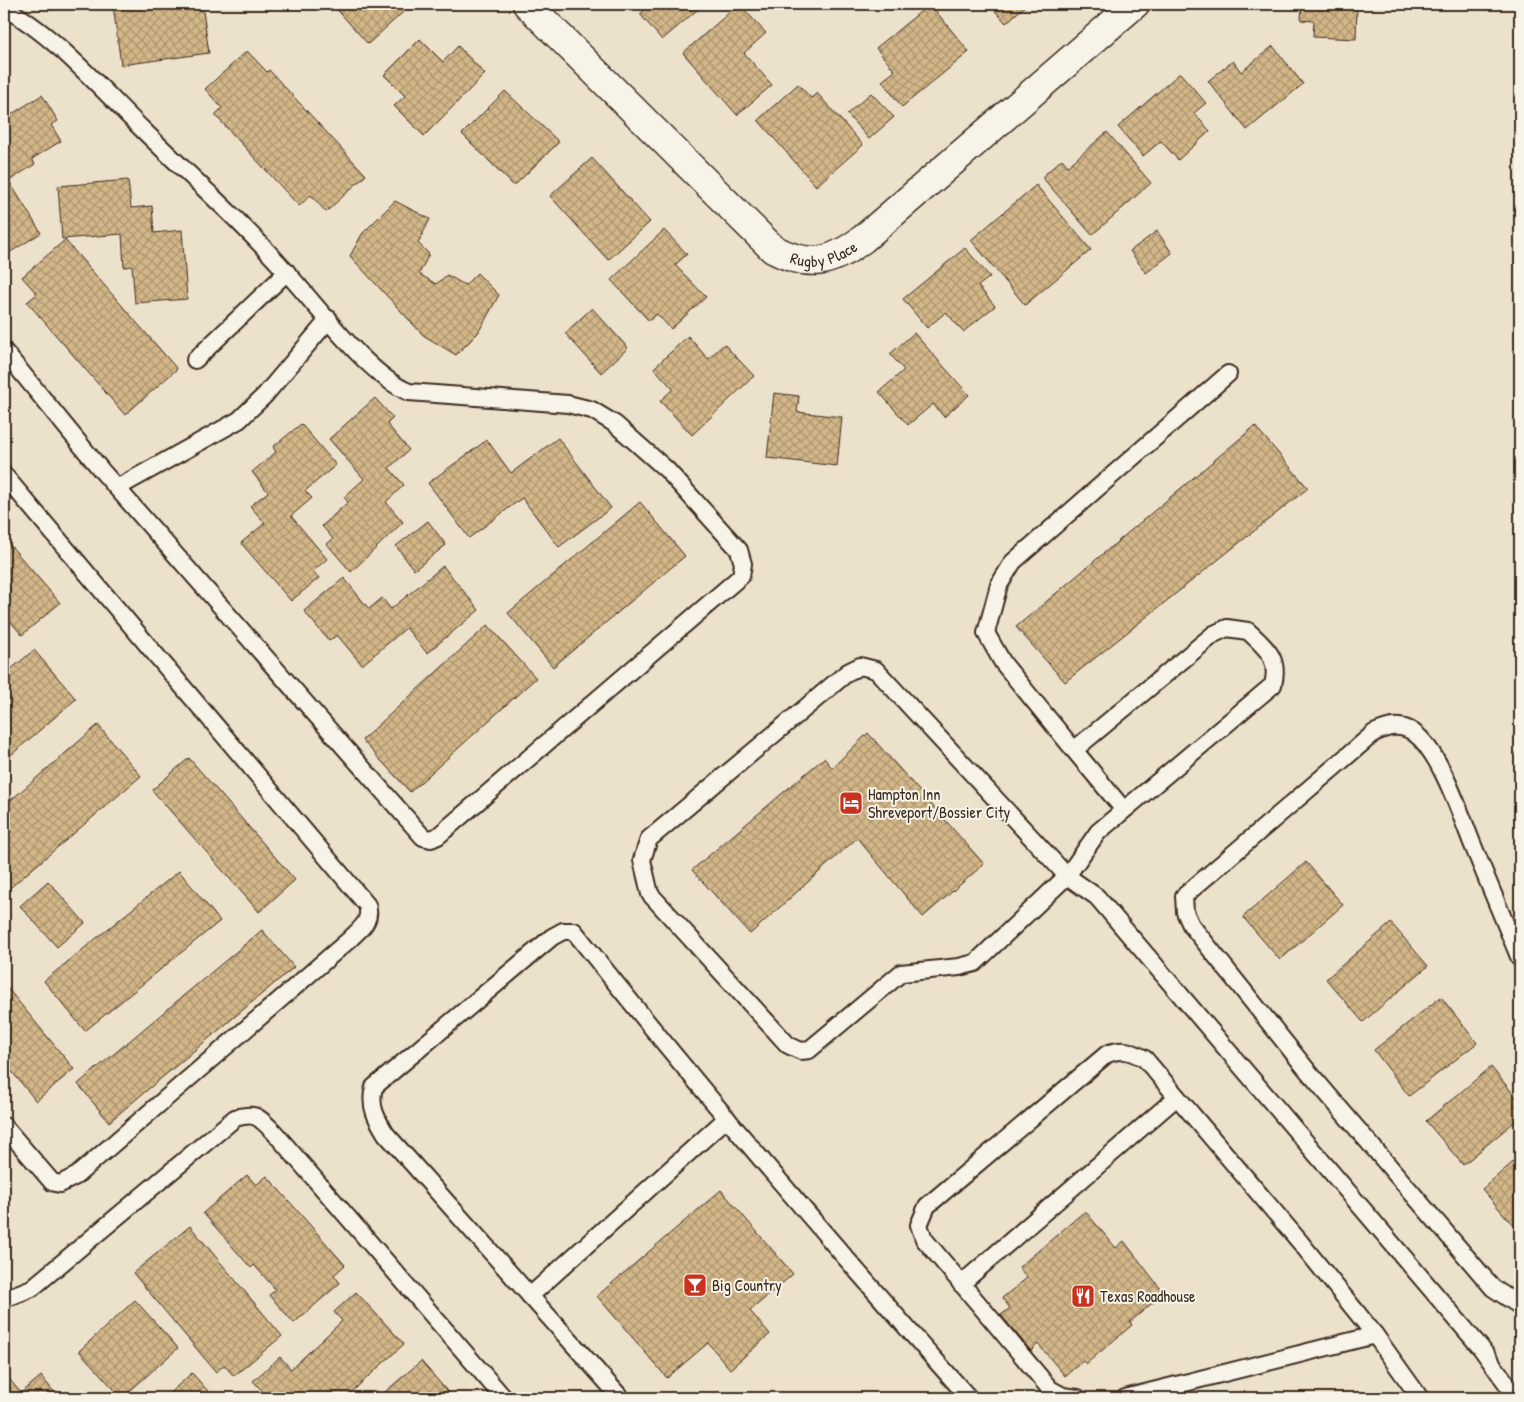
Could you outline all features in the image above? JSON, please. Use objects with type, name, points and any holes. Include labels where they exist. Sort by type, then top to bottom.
[{"type":"street","name":"Rugby Place","points":[[526,4],[772,249],[789,258],[818,262],[837,257],[863,239],[1134,4]]},
{"type":"lane","points":[[4,8],[43,34],[86,74],[287,272],[366,360],[394,386],[408,392],[568,404],[592,410],[615,424],[667,470],[739,550],[743,564],[741,576],[438,836],[431,839],[422,837],[117,488],[4,351]]},
{"type":"lane","points":[[195,360],[287,272]]},
{"type":"lane","points":[[117,488],[239,420],[265,396],[329,319]]},
{"type":"lane","points":[[1124,810],[1003,663],[986,633],[999,584],[1012,562],[1228,374]]},
{"type":"lane","points":[[4,475],[367,905],[369,914],[366,924],[350,939],[76,1176],[60,1184],[52,1182],[4,1126]]},
{"type":"lane","points":[[1074,750],[1214,634],[1227,628],[1238,628],[1248,631],[1262,644],[1275,662],[1277,671],[1273,685],[1098,832],[1067,876],[975,963],[959,967],[902,973],[809,1050],[801,1051],[788,1046],[650,894],[642,860],[649,839],[848,672],[860,666],[876,670],[1067,876],[1104,904],[1481,1348],[1517,1398]]},
{"type":"lane","points":[[1520,960],[1444,776],[1425,744],[1413,732],[1400,726],[1387,727],[1374,733],[1184,896],[1185,912],[1191,925],[1307,1070],[1493,1288],[1520,1306]]},
{"type":"lane","points":[[621,1398],[386,1134],[373,1113],[371,1097],[374,1086],[552,938],[563,931],[574,931],[727,1118],[871,1289],[970,1398]]},
{"type":"lane","points":[[1078,1398],[1063,1396],[1050,1389],[924,1239],[920,1226],[927,1206],[1107,1054],[1120,1050],[1131,1051],[1145,1059],[1300,1242],[1375,1336],[1420,1398]]},
{"type":"lane","points":[[961,1284],[1177,1097]]},
{"type":"lane","points":[[4,1299],[32,1288],[235,1118],[250,1114],[258,1116],[274,1132],[504,1398]]},
{"type":"lane","points":[[530,1296],[727,1118]]},
{"type":"lane","points":[[1126,1398],[1375,1336]]},
{"type":"building","points":[[77,4],[202,4],[209,53],[121,65],[113,5],[78,10]]},
{"type":"building","points":[[332,4],[412,4],[368,44]]},
{"type":"building","points":[[642,4],[704,4],[662,40],[640,14],[647,8]]},
{"type":"building","points":[[739,4],[766,33],[744,53],[772,85],[737,115],[683,53]]},
{"type":"building","points":[[930,4],[969,52],[902,107],[882,81],[895,71],[876,48]]},
{"type":"building","points":[[989,4],[1027,4],[1006,23]]},
{"type":"building","points":[[1302,4],[1357,4],[1356,39],[1313,37],[1314,21],[1301,20]]},
{"type":"building","points":[[420,39],[443,62],[458,46],[485,74],[424,136],[394,106],[405,96],[384,75]]},
{"type":"building","points":[[1273,46],[1303,84],[1247,130],[1208,81],[1233,61],[1241,72]]},
{"type":"building","points":[[247,51],[267,72],[269,70],[366,175],[326,212],[311,195],[299,206],[215,115],[222,108],[205,89]]},
{"type":"building","points":[[1180,73],[1206,103],[1194,113],[1210,131],[1178,160],[1161,141],[1143,156],[1118,127]]},
{"type":"building","points":[[798,84],[811,98],[817,93],[863,145],[816,186],[758,120]]},
{"type":"building","points":[[505,91],[559,142],[514,186],[462,134]]},
{"type":"building","points":[[871,93],[894,117],[869,139],[847,114]]},
{"type":"building","points":[[42,95],[58,121],[51,125],[61,141],[32,159],[35,164],[9,181],[41,233],[4,256],[4,119]]},
{"type":"building","points":[[1107,132],[1151,183],[1092,235],[1042,177],[1062,159],[1068,166]]},
{"type":"building","points":[[592,158],[650,222],[608,260],[550,196]]},
{"type":"building","points":[[128,180],[131,208],[152,206],[154,233],[182,230],[187,299],[135,303],[132,266],[124,267],[122,234],[62,239],[58,186]]},
{"type":"building","points":[[1036,185],[1091,250],[1025,305],[971,240]]},
{"type":"building","points":[[395,201],[430,219],[418,243],[429,254],[419,274],[436,284],[447,275],[465,285],[477,273],[499,295],[478,333],[456,355],[423,335],[350,256],[362,234]]},
{"type":"building","points":[[664,230],[687,254],[675,265],[706,297],[671,329],[657,314],[649,321],[611,280]]},
{"type":"building","points":[[1157,231],[1172,253],[1146,273],[1130,251]]},
{"type":"building","points":[[65,240],[177,369],[125,415],[27,302],[37,294],[22,277]]},
{"type":"building","points":[[965,248],[990,277],[978,286],[995,306],[963,332],[946,312],[927,328],[903,299]]},
{"type":"building","points":[[592,308],[628,348],[601,373],[565,333]]},
{"type":"building","points":[[914,333],[969,395],[944,417],[933,404],[908,425],[879,392],[904,370],[890,354]]},
{"type":"building","points":[[688,336],[708,359],[724,344],[754,376],[692,435],[660,401],[673,389],[654,368]]},
{"type":"building","points":[[774,393],[799,396],[797,412],[842,417],[837,466],[767,458]]},
{"type":"building","points":[[375,398],[393,418],[387,424],[409,450],[389,468],[404,485],[386,502],[403,522],[351,572],[327,544],[333,539],[322,526],[348,502],[344,497],[364,479],[329,439]]},
{"type":"building","points":[[301,424],[336,465],[305,491],[312,498],[291,516],[327,559],[313,571],[319,578],[291,601],[241,543],[265,523],[250,506],[268,492],[252,472],[276,452],[273,447]]},
{"type":"building","points":[[1255,426],[1308,488],[1065,682],[1016,627]]},
{"type":"building","points":[[558,438],[611,508],[559,547],[522,498],[469,538],[428,483],[487,440],[511,473]]},
{"type":"building","points":[[640,502],[685,556],[553,667],[508,613]]},
{"type":"building","points":[[428,521],[446,545],[414,570],[396,546]]},
{"type":"building","points":[[4,538],[60,603],[22,635],[4,614]]},
{"type":"building","points":[[443,566],[479,610],[427,653],[406,628],[362,665],[337,635],[329,641],[304,611],[344,578],[369,609],[382,598],[391,609]]},
{"type":"building","points":[[488,625],[536,678],[410,792],[362,740]]},
{"type":"building","points":[[34,650],[76,699],[4,761],[4,675]]},
{"type":"building","points":[[98,725],[141,776],[4,893],[4,806]]},
{"type":"building","name":"Hampton Inn Shreveport/Bossier City","points":[[868,733],[984,864],[923,917],[857,838],[750,934],[692,870],[824,758],[832,768]]},
{"type":"building","points":[[189,758],[295,880],[259,912],[152,790]]},
{"type":"building","points":[[1306,862],[1343,905],[1280,960],[1243,917]]},
{"type":"building","points":[[179,871],[220,921],[85,1031],[44,981]]},
{"type":"building","points":[[48,881],[85,923],[57,947],[20,906]]},
{"type":"building","points":[[1391,923],[1428,966],[1363,1022],[1326,979]]},
{"type":"building","points":[[262,930],[294,967],[109,1122],[78,1084]]},
{"type":"building","points":[[4,984],[74,1069],[36,1101],[4,1062]]},
{"type":"building","points":[[1441,997],[1477,1043],[1409,1096],[1374,1050]]},
{"type":"building","points":[[1491,1067],[1520,1102],[1520,1117],[1463,1165],[1426,1121]]},
{"type":"building","points":[[1520,1156],[1520,1231],[1519,1232],[1482,1189]]},
{"type":"building","points":[[247,1175],[256,1185],[267,1176],[345,1265],[334,1275],[340,1283],[294,1323],[269,1295],[276,1290],[254,1265],[251,1268],[203,1213]]},
{"type":"building","name":"Big Country","points":[[721,1190],[793,1274],[750,1311],[770,1334],[730,1369],[708,1343],[667,1378],[597,1296]]},
{"type":"building","name":"Texas Roadhouse","points":[[1085,1211],[1116,1248],[1124,1241],[1164,1293],[1130,1322],[1132,1325],[1086,1364],[1083,1361],[1065,1376],[1038,1344],[1031,1351],[1001,1315],[1010,1308],[1002,1298],[1027,1278],[1019,1267]]},
{"type":"building","points":[[190,1226],[282,1336],[234,1376],[224,1365],[216,1372],[133,1273]]},
{"type":"building","points":[[356,1292],[404,1344],[345,1398],[269,1398],[253,1381],[280,1357],[291,1369],[342,1321],[334,1312]]},
{"type":"building","points":[[135,1300],[178,1348],[122,1398],[79,1351]]},
{"type":"building","points":[[421,1361],[453,1398],[378,1398]]},
{"type":"building","points":[[4,1373],[21,1393],[41,1376],[59,1398],[4,1398]]},
{"type":"building","points":[[192,1373],[214,1398],[164,1398]]},
{"type":"place","name":"Hampton Inn Shreveport/Bossier City","points":[[851,803]]},
{"type":"place","name":"Big Country","points":[[695,1285]]},
{"type":"place","name":"Texas Roadhouse","points":[[1083,1296]]}]
